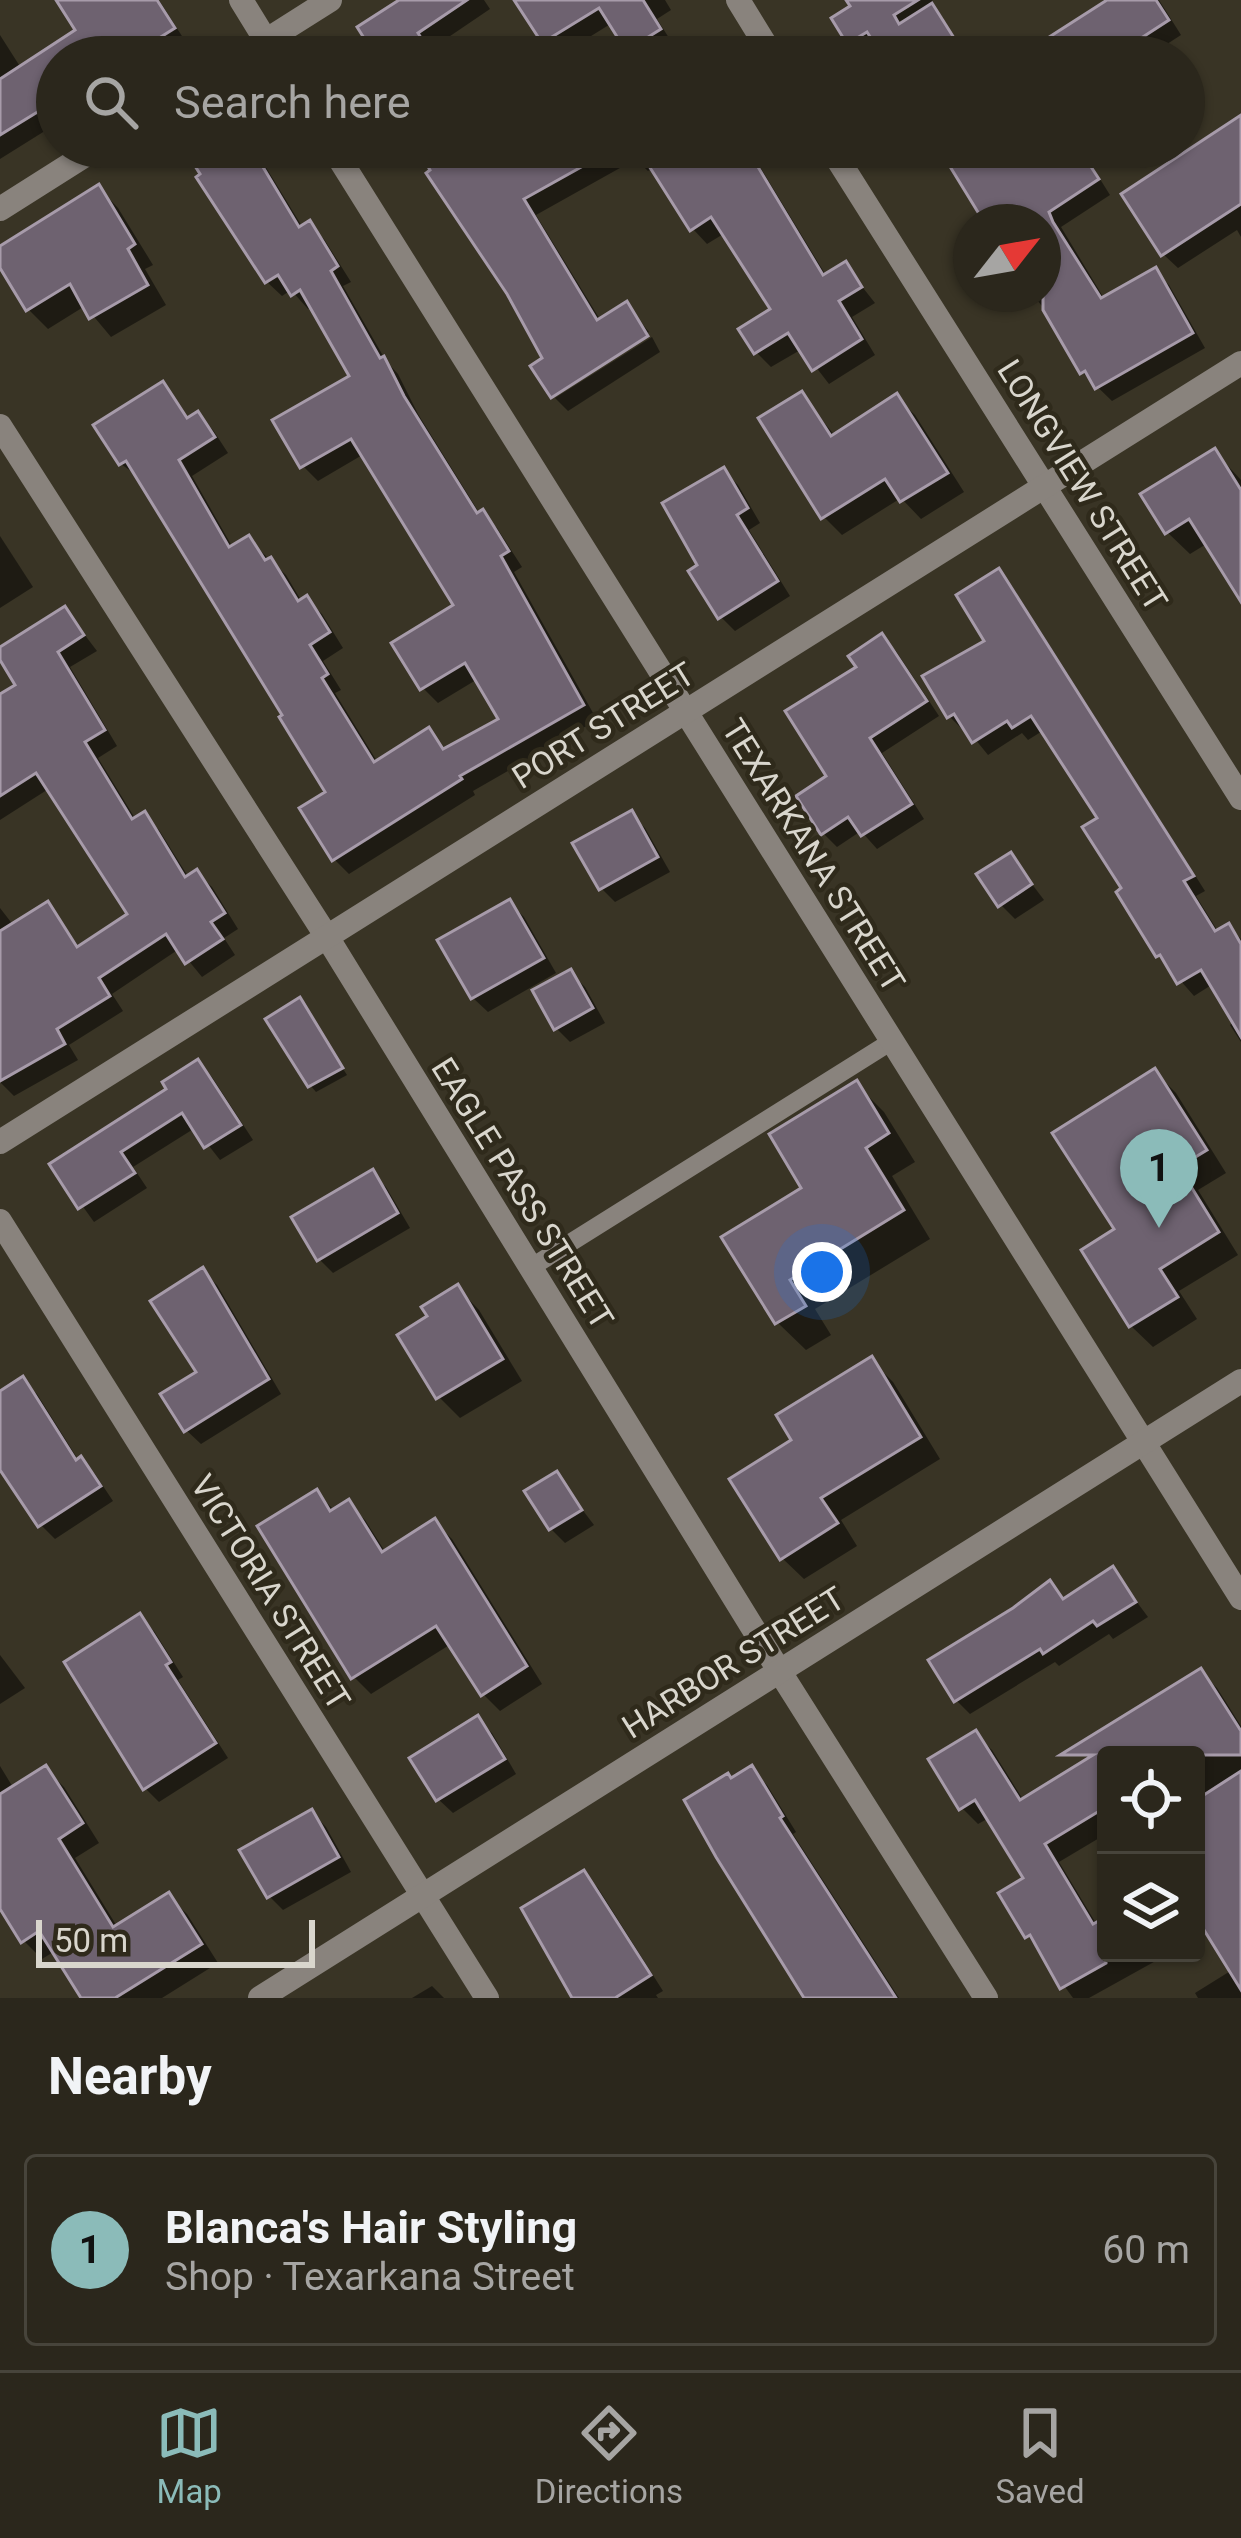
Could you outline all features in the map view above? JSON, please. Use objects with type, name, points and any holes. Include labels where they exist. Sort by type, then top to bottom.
[{"type":"street","points":[[241,0],[263,36]]},
{"type":"street","points":[[286,36],[329,0]]},
{"type":"street","points":[[738,0],[760,36]]},
{"type":"street","points":[[0,209],[65,168]]},
{"type":"street","name":"TEXARKANA STREET","points":[[345,168],[1241,1598]]},
{"type":"street","name":"LONGVIEW STREET","points":[[843,168],[1241,798]]},
{"type":"street","name":"PORT STREET","points":[[0,1142],[1241,363]]},
{"type":"street","name":"EAGLE PASS STREET","points":[[0,426],[327,938],[986,1998]]},
{"type":"street","name":"VICTORIA STREET","points":[[0,1221],[487,1998]]},
{"type":"street","name":"HARBOR STREET","points":[[260,1998],[1241,1381]]},
{"type":"lane","points":[[530,1268],[892,1041]]},
{"type":"building","points":[[56,0],[157,0],[175,28],[162,36],[66,36],[75,30]]},
{"type":"building","points":[[399,0],[467,0],[420,36],[363,36],[357,27]]},
{"type":"building","points":[[514,0],[643,0],[661,29],[650,36],[617,36],[599,8],[553,36],[537,36]]},
{"type":"building","points":[[846,0],[918,0],[894,15],[899,24],[932,3],[953,36],[870,36],[867,32],[842,36],[831,18],[850,6]]},
{"type":"building","points":[[1107,0],[1156,0],[1169,20],[1144,36],[1051,36]]},
{"type":"building","points":[[36,55],[36,113],[0,135],[0,79]]},
{"type":"building","points":[[1241,115],[1241,204],[1161,256],[1121,194],[1160,168],[1205,168],[1205,139]]},
{"type":"building","points":[[196,168],[264,168],[299,227],[310,220],[338,266],[331,271],[380,358],[384,356],[477,513],[483,509],[509,551],[501,556],[584,705],[460,776],[462,779],[332,861],[299,808],[325,792],[126,461],[119,465],[93,425],[163,381],[187,418],[198,411],[215,437],[179,460],[229,547],[249,535],[265,560],[271,557],[298,601],[307,595],[330,632],[310,645],[328,674],[322,678],[374,762],[429,727],[443,749],[498,719],[465,663],[420,690],[391,643],[453,605],[351,439],[300,468],[272,420],[349,376],[300,290],[291,296],[278,275],[265,283],[196,177],[200,174]]},
{"type":"building","points":[[579,168],[524,199],[597,320],[627,301],[648,336],[551,398],[530,366],[542,358],[507,294],[426,173]]},
{"type":"building","points":[[650,168],[759,168],[823,275],[846,261],[862,287],[839,301],[862,339],[812,371],[788,333],[754,354],[738,329],[770,309],[711,217],[690,231]]},
{"type":"building","points":[[951,168],[1092,168],[1099,179],[1061,204],[973,204]]},
{"type":"building","points":[[99,184],[135,244],[128,249],[148,285],[89,319],[70,284],[26,311],[0,268],[0,246]]},
{"type":"building","points":[[1061,235],[1101,298],[1156,267],[1193,333],[1095,389],[1085,371],[1080,374],[1044,312],[1061,312]]},
{"type":"building","points":[[802,391],[831,436],[897,393],[948,473],[900,502],[885,479],[821,519],[758,418]]},
{"type":"building","points":[[1215,448],[1241,490],[1241,602],[1189,519],[1165,534],[1140,494]]},
{"type":"building","points":[[724,467],[748,508],[737,515],[778,581],[718,619],[688,571],[697,565],[662,503]]},
{"type":"building","points":[[999,568],[1194,876],[1184,881],[1215,931],[1229,923],[1241,944],[1241,1037],[1201,970],[1177,984],[1160,955],[1156,957],[1116,892],[1121,888],[1082,827],[1097,818],[1031,716],[1012,728],[1007,721],[972,743],[954,714],[947,718],[922,676],[984,641],[956,595]]},
{"type":"building","points":[[65,606],[84,635],[58,652],[105,730],[85,742],[132,819],[145,811],[185,877],[197,869],[225,913],[211,922],[223,939],[185,964],[166,934],[99,978],[110,996],[57,1029],[65,1044],[0,1081],[0,931],[48,901],[77,947],[127,914],[36,773],[0,796],[0,694],[15,685],[0,660],[0,647]]},
{"type":"building","points":[[882,633],[927,701],[870,738],[912,804],[861,836],[848,817],[821,835],[796,796],[826,776],[785,711],[856,667],[848,656]]},
{"type":"building","points":[[632,810],[658,857],[599,890],[572,843]]},
{"type":"building","points":[[1011,852],[1032,884],[998,907],[976,874]]},
{"type":"building","points":[[510,899],[544,958],[471,999],[437,940]]},
{"type":"building","points":[[571,969],[593,1008],[554,1030],[532,990]]},
{"type":"building","points":[[300,997],[343,1068],[308,1087],[265,1019]]},
{"type":"building","points":[[198,1059],[241,1125],[204,1148],[182,1113],[121,1152],[135,1173],[78,1209],[49,1164],[166,1089],[162,1082]]},
{"type":"building","points":[[1155,1068],[1207,1150],[1179,1167],[1219,1232],[1160,1269],[1178,1297],[1129,1327],[1081,1250],[1114,1229],[1052,1133]]},
{"type":"building","points":[[857,1080],[889,1133],[866,1148],[904,1210],[790,1280],[806,1306],[775,1324],[721,1237],[801,1188],[769,1134]]},
{"type":"building","points":[[373,1169],[398,1213],[317,1261],[291,1217]]},
{"type":"building","points":[[203,1267],[269,1379],[184,1432],[160,1394],[196,1372],[150,1301]]},
{"type":"building","points":[[458,1284],[503,1359],[436,1399],[397,1335],[427,1316],[421,1307]]},
{"type":"building","points":[[872,1356],[921,1437],[821,1498],[838,1523],[780,1560],[729,1479],[791,1440],[776,1415]]},
{"type":"building","points":[[23,1376],[76,1460],[81,1456],[101,1486],[38,1527],[0,1470],[0,1391]]},
{"type":"building","points":[[557,1471],[582,1510],[549,1530],[524,1491]]},
{"type":"building","points":[[317,1489],[330,1511],[349,1499],[382,1552],[435,1518],[527,1666],[481,1696],[436,1626],[351,1679],[257,1526]]},
{"type":"building","points":[[1113,1566],[1136,1602],[1097,1626],[1093,1621],[1043,1654],[1040,1649],[954,1702],[928,1660],[1050,1580],[1063,1599]]},
{"type":"building","points":[[140,1613],[171,1662],[166,1665],[216,1743],[143,1790],[64,1662]]},
{"type":"building","points":[[1201,1668],[1241,1731],[1241,1755],[1205,1755],[1205,1746],[1097,1746],[1097,1812],[1045,1844],[1093,1924],[1097,1922],[1097,1962],[1106,1963],[1060,1989],[1030,1935],[1025,1938],[998,1893],[1023,1878],[975,1800],[959,1810],[928,1759],[976,1730],[1020,1800],[1093,1755],[1060,1755]]},
{"type":"building","points":[[478,1715],[505,1759],[436,1801],[409,1758]]},
{"type":"building","points":[[46,1765],[83,1823],[59,1839],[113,1927],[169,1892],[202,1944],[115,1998],[81,1998],[39,1931],[21,1943],[0,1909],[0,1794]]},
{"type":"building","points":[[752,1765],[780,1818],[896,1998],[804,1998],[716,1857],[684,1800],[728,1773],[731,1778]]},
{"type":"building","points":[[1241,1771],[1241,1990],[1205,1932],[1205,1794]]},
{"type":"building","points":[[312,1809],[339,1857],[267,1898],[239,1850]]},
{"type":"building","points":[[584,1870],[651,1975],[615,1998],[572,1998],[521,1908]]},
{"type":"place","name":"Blanca's Hair Styling","points":[[1159,1228]]}]
